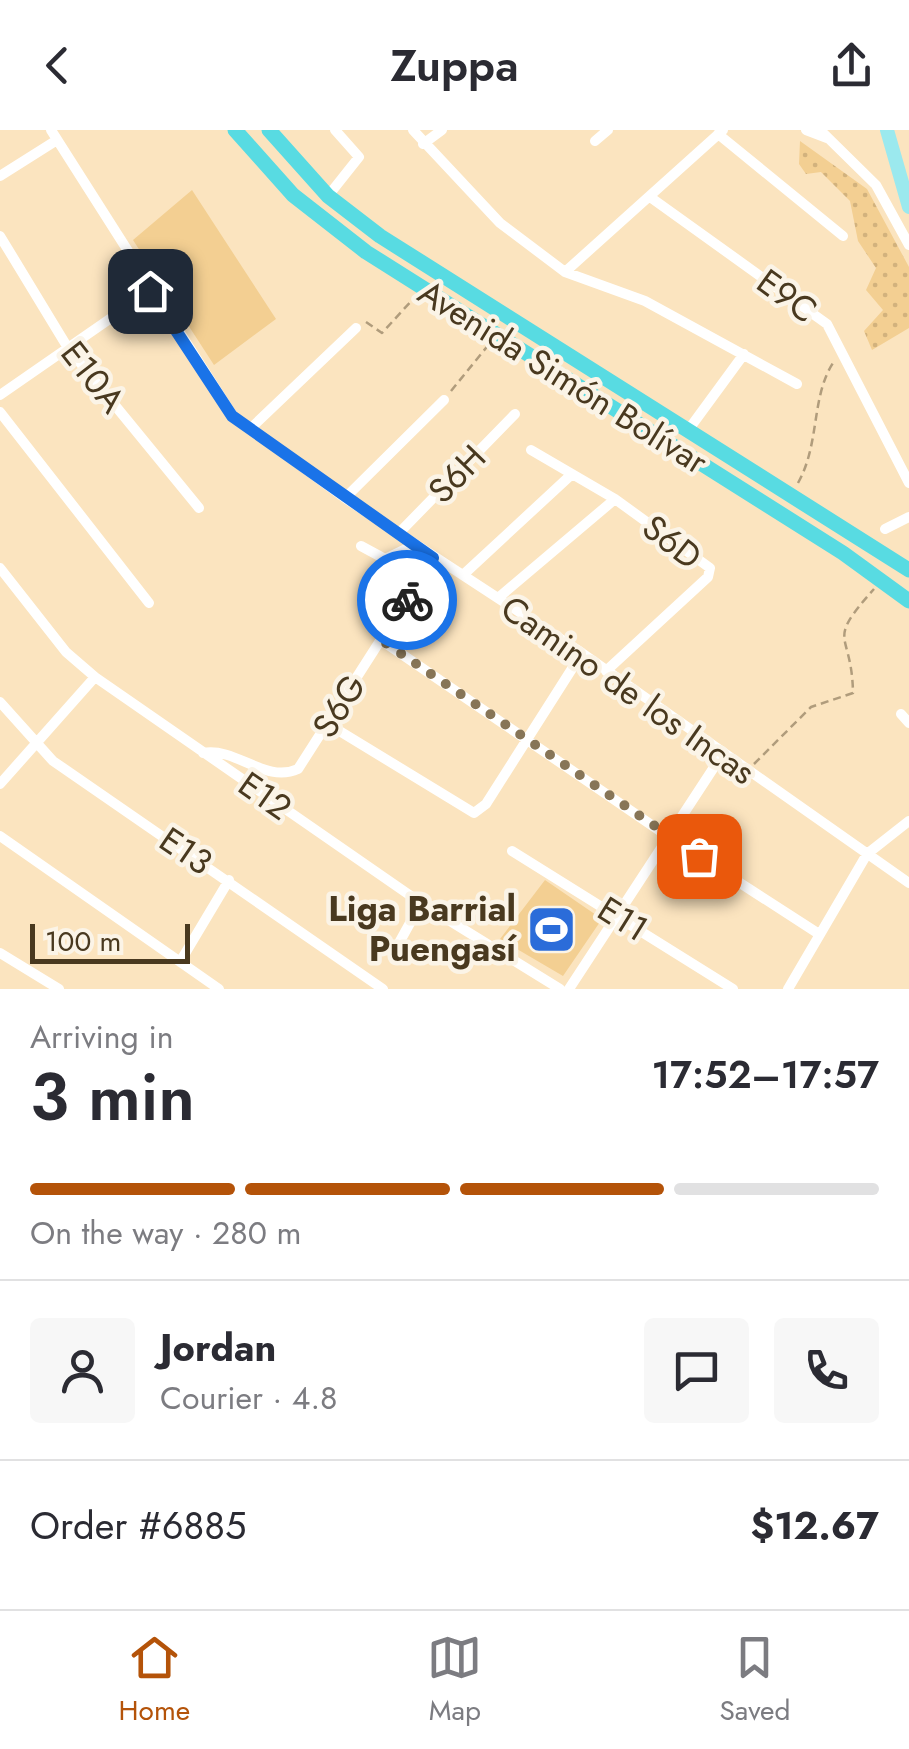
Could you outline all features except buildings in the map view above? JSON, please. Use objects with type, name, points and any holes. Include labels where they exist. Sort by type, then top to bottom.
[{"type":"highway","name":"Avenida Simón Bolívar","points":[[236,130],[293,195],[329,226],[421,289],[909,600]]},
{"type":"highway","name":"Avenida Simón Bolívar","points":[[269,130],[328,196],[380,236],[792,492],[909,570]]},
{"type":"main road","points":[[888,130],[909,207]]},
{"type":"street","points":[[328,196],[358,157],[335,130]]},
{"type":"street","points":[[413,130],[500,223],[565,272],[646,301],[797,384]]},
{"type":"street","points":[[422,144],[442,130]]},
{"type":"street","points":[[596,141],[608,130]]},
{"type":"street","points":[[806,130],[824,134],[876,185],[909,245]]},
{"type":"street","points":[[565,272],[720,132],[843,236]]},
{"type":"street","points":[[0,176],[54,135]]},
{"type":"street","name":"Camino de los Incas","points":[[54,135],[221,404],[344,498],[582,654],[722,756],[909,883]]},
{"type":"street","points":[[893,154],[909,162]]},
{"type":"street","name":"E9C","points":[[650,197],[827,324],[909,484]]},
{"type":"street","name":"E10A","points":[[0,236],[68,348],[199,508]]},
{"type":"street","points":[[0,395],[150,291]]},
{"type":"street","points":[[250,429],[356,328]]},
{"type":"street","points":[[690,429],[744,354]]},
{"type":"street","points":[[344,498],[444,400]]},
{"type":"street","points":[[0,412],[149,603]]},
{"type":"street","name":"S6H","points":[[399,533],[515,414]]},
{"type":"street","points":[[498,598],[614,498],[531,450]]},
{"type":"street","points":[[462,575],[572,474]]},
{"type":"street","name":"S6D","points":[[606,671],[710,572],[708,564],[614,498]]},
{"type":"street","points":[[885,529],[909,518]]},
{"type":"street","points":[[361,546],[385,559],[414,545]]},
{"type":"street","name":"S6G","points":[[203,753],[223,752],[272,773],[288,773],[303,762],[433,558]]},
{"type":"street","name":"E12","points":[[0,568],[66,652],[95,677],[421,903],[560,989]]},
{"type":"street","points":[[381,640],[669,837],[819,934]]},
{"type":"street","points":[[328,724],[469,813],[482,809],[582,654]]},
{"type":"street","points":[[0,784],[95,677]]},
{"type":"street","name":"E13","points":[[0,702],[53,761],[229,880],[376,987]]},
{"type":"street","points":[[569,989],[722,756]]},
{"type":"street","points":[[788,989],[867,854],[909,821]]},
{"type":"street","points":[[0,836],[220,989]]},
{"type":"street","name":"E11","points":[[512,850],[733,989]]},
{"type":"street","points":[[180,962],[229,880]]},
{"type":"street","points":[[394,952],[421,903]]},
{"type":"street","points":[[0,952],[58,989]]},
{"type":"path","points":[[356,328],[362,320],[382,333],[421,289]]},
{"type":"path","points":[[444,400],[496,335]]},
{"type":"path","points":[[792,492],[810,460],[822,389],[830,367],[840,355]]},
{"type":"path","points":[[746,772],[811,707],[854,693],[842,633],[848,616],[882,580]]},
{"type":"shaded area","points":[[800,141],[867,189],[909,267],[909,328],[872,350],[864,331],[883,310],[866,290],[876,268],[858,241],[850,201],[821,172],[806,174],[799,164]]},
{"type":"shaded area","points":[[192,190],[276,319],[214,365],[133,240]]},
{"type":"shaded area","name":"Liga Barrial Puengasí","points":[[545,880],[602,919],[563,976],[500,939]]},
{"type":"way so far","points":[[407,600],[381,640],[699,856]]},
{"type":"place","name":"Liga Barrial Puengasí","points":[[551,929]]},
{"type":"route","points":[[150,291],[232,416],[433,558],[407,600]]}]
